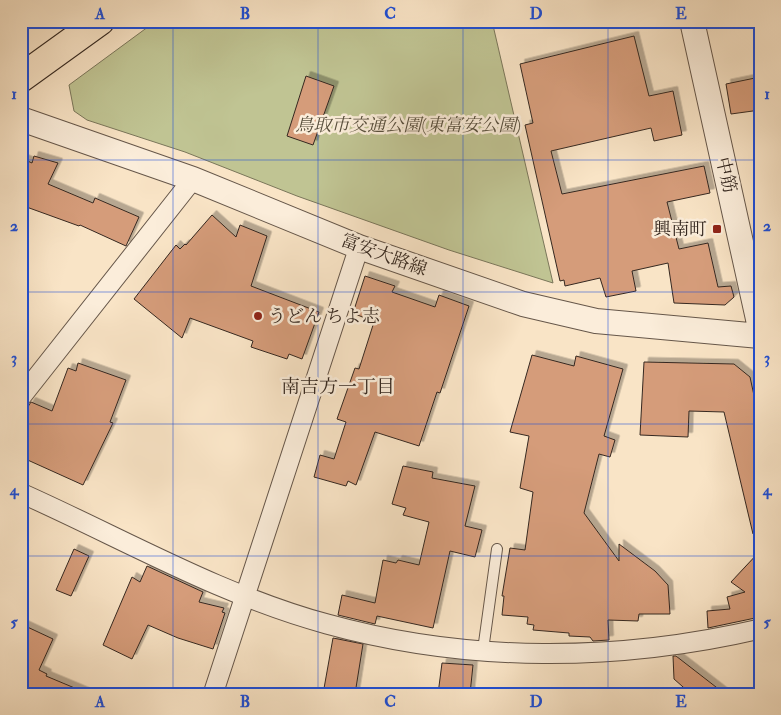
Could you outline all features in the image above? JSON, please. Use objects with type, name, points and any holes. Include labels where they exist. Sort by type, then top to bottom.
[{"type":"main road","points":[[21,78],[100,21]]},
{"type":"street","name":"中筋","points":[[692,21],[760,328]]},
{"type":"street","name":"富安大路線","points":[[21,119],[192,179],[359,247],[523,304],[596,321],[760,336]]},
{"type":"street","points":[[21,397],[192,179]]},
{"type":"street","points":[[213,694],[359,247]]},
{"type":"street","points":[[21,493],[244,595],[326,624],[384,637],[506,653],[591,654],[705,642],[760,629]]},
{"type":"lane","points":[[483,650],[497,549]]},
{"type":"green space","name":"鳥取市交通公園(東富安公園)","points":[[156,21],[492,21],[553,283],[449,250],[297,196],[185,152],[87,120],[74,111],[69,85]]},
{"type":"building","points":[[634,36],[649,96],[673,91],[682,135],[654,141],[651,128],[551,151],[562,194],[704,166],[710,193],[667,202],[679,249],[708,243],[718,287],[731,286],[734,297],[725,305],[674,303],[668,263],[632,271],[636,291],[606,297],[600,278],[565,286],[564,280],[560,281],[525,125],[533,123],[520,64]]},
{"type":"building","points":[[306,76],[334,86],[313,145],[287,136]]},
{"type":"building","points":[[760,77],[760,110],[731,114],[726,84]]},
{"type":"building","points":[[34,156],[58,163],[48,184],[93,203],[95,198],[139,217],[126,246],[80,225],[21,205],[21,158],[32,163]]},
{"type":"building","points":[[212,215],[236,237],[240,225],[267,236],[251,286],[319,312],[302,359],[289,354],[287,359],[251,347],[253,341],[190,318],[182,338],[134,299],[176,245],[180,249],[186,245]]},
{"type":"building","points":[[365,276],[395,286],[392,292],[435,307],[439,295],[469,306],[440,393],[437,392],[419,446],[375,432],[356,485],[348,481],[346,486],[314,477],[320,455],[334,459],[346,422],[337,419],[355,368],[359,369],[374,322],[353,313]]},
{"type":"building","points":[[532,355],[574,366],[576,356],[623,369],[604,436],[615,440],[610,457],[599,454],[584,513],[619,561],[619,544],[655,571],[668,585],[670,614],[639,614],[638,621],[608,620],[609,640],[593,641],[590,637],[569,636],[569,633],[533,630],[534,625],[527,624],[528,617],[502,615],[504,596],[502,596],[510,548],[525,550],[533,492],[520,488],[529,436],[510,432]]},
{"type":"building","points":[[644,362],[734,364],[750,377],[758,414],[754,414],[760,439],[760,534],[753,534],[724,412],[689,411],[688,437],[640,435]]},
{"type":"building","points":[[78,363],[126,380],[110,422],[113,423],[83,485],[21,457],[21,422],[29,405],[31,402],[52,411],[68,368],[76,371]]},
{"type":"building","points":[[403,466],[433,472],[432,478],[475,486],[465,526],[482,530],[475,557],[450,551],[433,628],[377,616],[375,624],[338,615],[342,595],[375,603],[383,560],[396,563],[398,560],[419,565],[429,522],[403,515],[406,508],[392,504]]},
{"type":"building","points":[[74,549],[89,556],[71,596],[56,590]]},
{"type":"building","points":[[760,551],[760,617],[708,628],[707,611],[730,609],[727,597],[745,592],[731,582]]},
{"type":"building","points":[[147,566],[203,592],[199,602],[224,608],[222,612],[225,613],[213,649],[178,638],[148,625],[132,659],[103,645],[132,577],[140,582]]},
{"type":"building","points":[[21,624],[53,639],[39,670],[47,674],[46,676],[89,694],[21,694]]},
{"type":"building","points":[[333,638],[363,644],[355,694],[323,694]]},
{"type":"building","points":[[673,656],[676,656],[725,694],[691,694],[674,679]]},
{"type":"building","points":[[442,663],[473,665],[470,694],[438,694]]},
{"type":"place","name":"興南町","points":[[717,229]]},
{"type":"place","name":"うどん ちよ志","points":[[258,316]]},
{"type":"district","name":"南吉方一丁目","points":[[338,387]]}]
